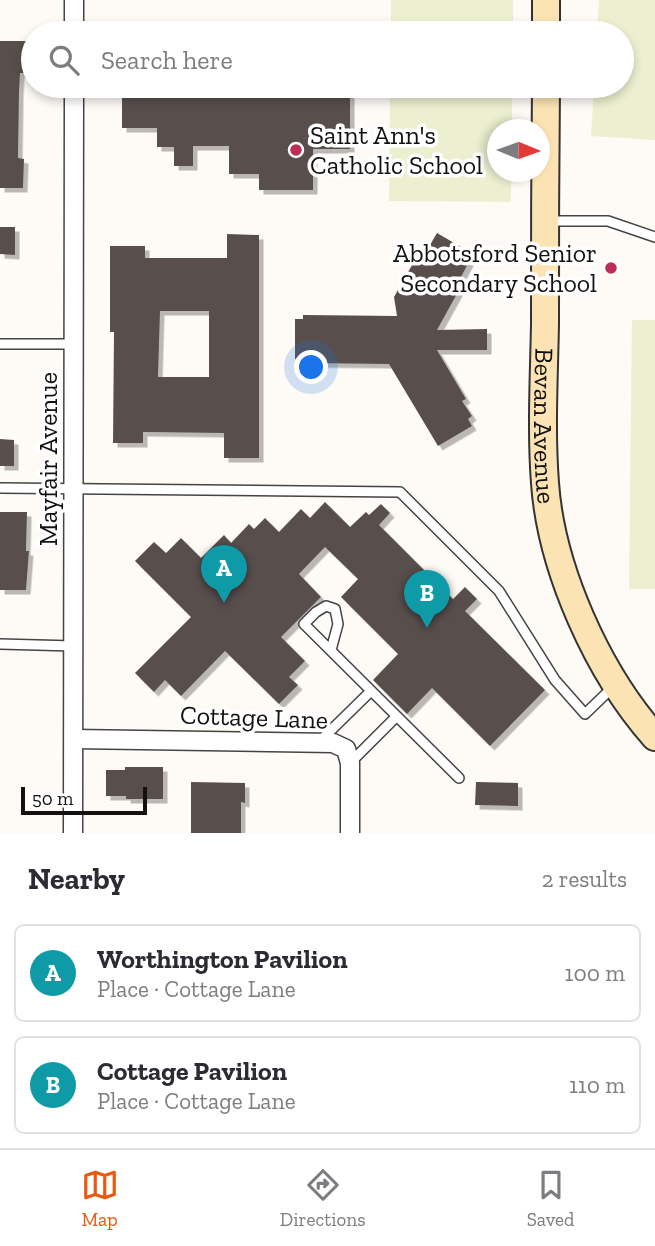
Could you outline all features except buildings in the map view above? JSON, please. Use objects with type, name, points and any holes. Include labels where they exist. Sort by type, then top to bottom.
[{"type":"street","points":[[74,0],[74,21]]},
{"type":"street","points":[[546,0],[546,21]]},
{"type":"street","name":"Mayfair Avenue","points":[[73,833],[74,98]]},
{"type":"street","name":"Bevan Avenue","points":[[546,98],[544,394],[547,496],[565,577],[584,626],[616,684],[655,737]]},
{"type":"street","name":"Cottage Lane","points":[[74,739],[333,743],[346,749],[350,763],[350,833]]},
{"type":"lane","points":[[545,221],[608,221],[655,237]]},
{"type":"lane","points":[[0,344],[74,344]]},
{"type":"lane","points":[[0,488],[400,492],[499,591],[555,680],[585,714],[616,684]]},
{"type":"lane","points":[[331,650],[338,618],[335,609],[326,606],[304,624],[459,778]]},
{"type":"lane","points":[[0,644],[74,646]]},
{"type":"lane","points":[[320,741],[371,691]]},
{"type":"lane","points":[[350,763],[396,717]]},
{"type":"green space","points":[[391,0],[513,0],[513,21],[391,21]]},
{"type":"green space","points":[[599,0],[655,0],[655,140],[591,136],[593,98],[634,98],[634,21],[598,21]]},
{"type":"green space","points":[[390,98],[512,98],[512,119],[487,119],[487,182],[511,182],[511,202],[389,201]]},
{"type":"green space","points":[[632,320],[655,320],[655,589],[629,589]]},
{"type":"place","name":"Saint Ann's Catholic School","points":[[296,150]]},
{"type":"place","name":"Abbotsford Senior Secondary School","points":[[611,268]]},
{"type":"place","name":"Worthington Pavilion","points":[[224,603]]},
{"type":"place","name":"Cottage Pavilion","points":[[427,628]]}]
